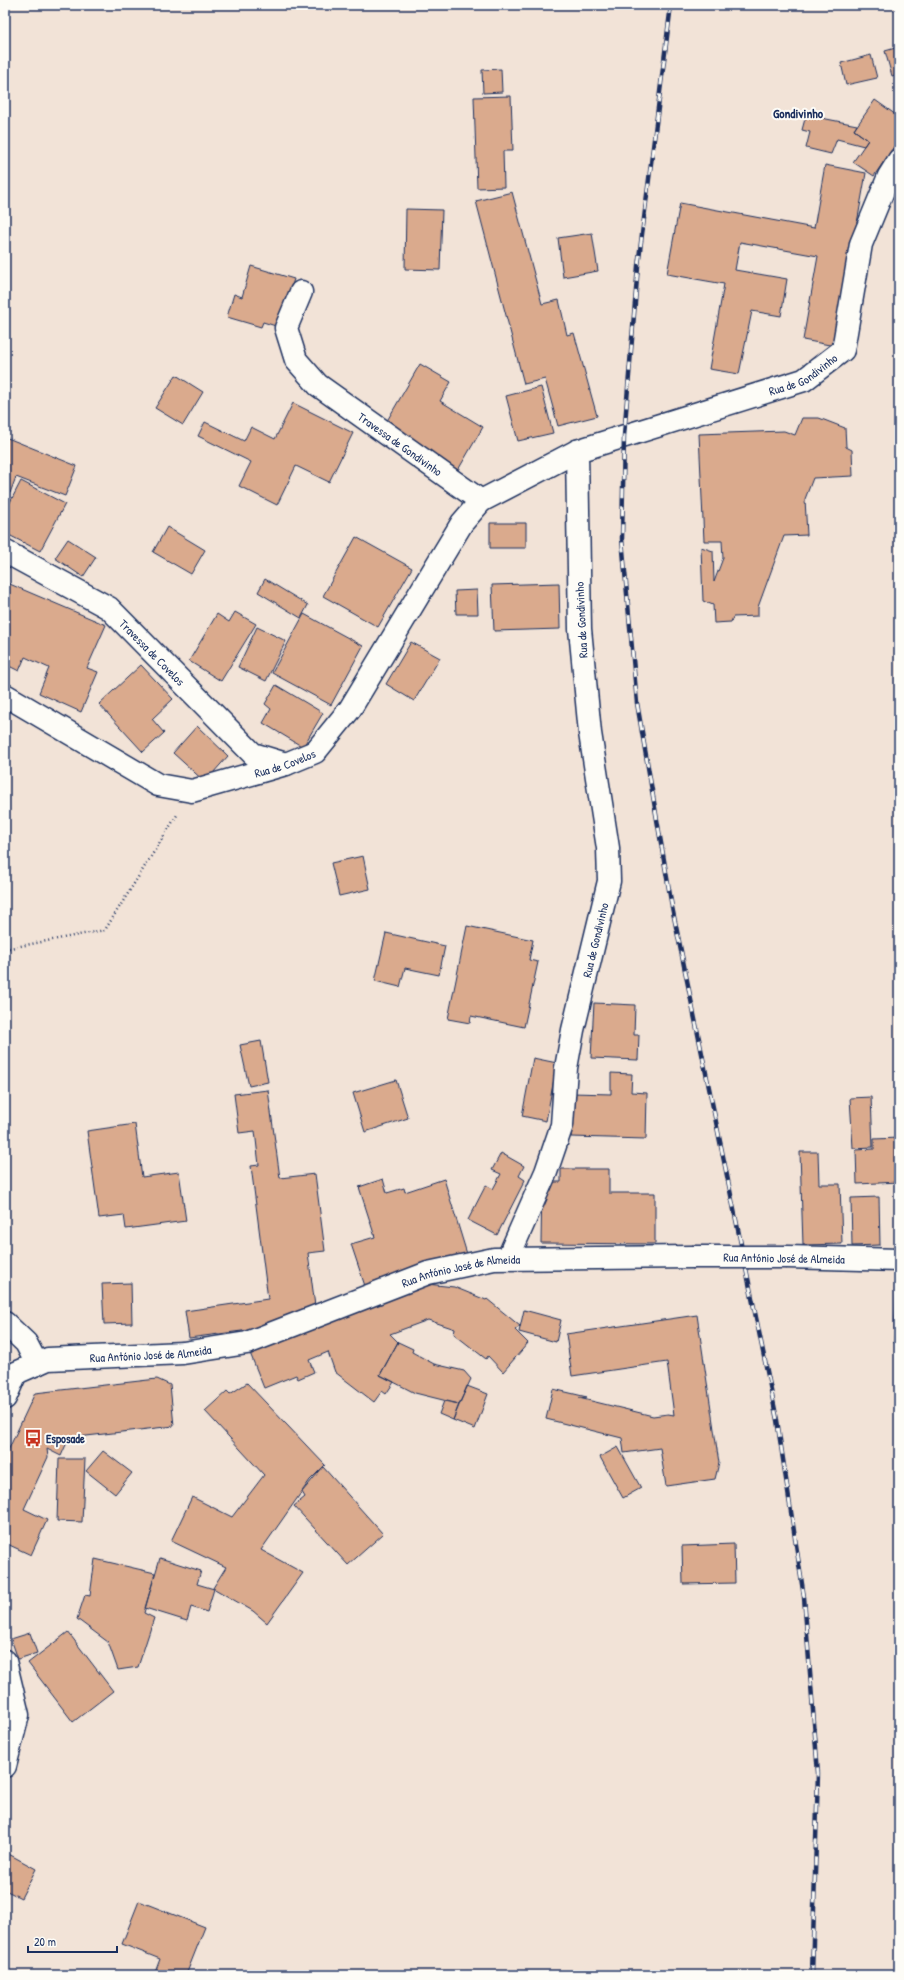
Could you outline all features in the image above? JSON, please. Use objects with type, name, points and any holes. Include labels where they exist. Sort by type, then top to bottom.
[{"type":"street","name":"Rua de Gondivinho","points":[[508,1258],[546,1172],[562,1125],[566,1068],[573,1030],[609,882],[608,848],[590,733],[580,629],[577,451],[804,380],[843,350],[861,244],[889,176],[899,160]]},
{"type":"street","name":"Travessa de Gondivinho","points":[[300,292],[286,328],[296,360],[318,385],[481,501]]},
{"type":"street","points":[[481,501],[577,451]]},
{"type":"street","name":"Rua de Covelos","points":[[5,695],[158,785],[192,791],[286,764],[315,752],[350,709],[462,523],[481,501]]},
{"type":"street","name":"Travessa de Covelos","points":[[6,552],[109,608],[253,754],[286,764]]},
{"type":"street","name":"Rua António José de Almeida","points":[[5,1398],[16,1373],[48,1359],[183,1353],[247,1343],[428,1273],[494,1259],[787,1257],[899,1260]]},
{"type":"street","points":[[5,1323],[26,1343],[37,1364]]},
{"type":"street","points":[[5,1661],[18,1715],[5,1766]]},
{"type":"path","points":[[5,948],[105,930],[192,791]]},
{"type":"building","points":[[899,47],[899,74],[892,76],[885,51]]},
{"type":"building","points":[[871,55],[877,78],[846,85],[841,63]]},
{"type":"building","points":[[501,69],[502,92],[483,93],[482,70]]},
{"type":"building","points":[[511,96],[513,151],[503,151],[504,187],[477,188],[474,97]]},
{"type":"building","points":[[875,100],[899,117],[899,139],[874,176],[853,162],[868,140],[854,130]]},
{"type":"building","points":[[806,115],[857,125],[854,130],[868,140],[864,146],[837,139],[831,154],[806,148],[810,132],[802,130]]},
{"type":"building","points":[[825,165],[866,173],[835,346],[803,340],[818,256],[740,242],[735,270],[787,279],[781,316],[752,311],[739,374],[709,369],[724,284],[667,274],[680,203],[814,228]]},
{"type":"building","points":[[512,192],[542,304],[559,300],[567,335],[574,333],[597,416],[558,426],[545,379],[524,384],[476,201]]},
{"type":"building","points":[[406,209],[442,210],[440,270],[405,269]]},
{"type":"building","points":[[592,233],[598,271],[563,277],[558,238]]},
{"type":"building","points":[[251,266],[294,279],[279,327],[263,322],[261,327],[227,317],[234,294],[242,297]]},
{"type":"building","points":[[420,364],[451,382],[440,401],[483,427],[458,470],[384,426]]},
{"type":"building","points":[[176,375],[203,392],[183,425],[155,408]]},
{"type":"building","points":[[541,387],[553,433],[518,441],[506,396]]},
{"type":"building","points":[[293,403],[353,433],[329,482],[296,466],[277,505],[239,486],[251,462],[198,436],[205,422],[244,441],[251,427],[275,439]]},
{"type":"building","points":[[802,418],[819,418],[845,428],[846,447],[852,450],[853,476],[813,478],[805,499],[807,535],[784,536],[758,607],[758,616],[733,617],[731,622],[714,623],[713,605],[703,601],[701,547],[713,551],[714,582],[723,558],[722,541],[704,541],[699,434],[784,431],[795,435]]},
{"type":"building","points":[[5,437],[77,466],[65,496],[16,477],[10,493],[5,491]]},
{"type":"building","points":[[21,481],[65,504],[40,551],[5,533],[5,512]]},
{"type":"building","points":[[490,523],[526,523],[526,548],[490,548]]},
{"type":"building","points":[[167,527],[205,550],[191,574],[153,552]]},
{"type":"building","points":[[356,537],[412,568],[378,627],[323,596]]},
{"type":"building","points":[[68,539],[96,557],[83,577],[55,558]]},
{"type":"building","points":[[265,579],[308,605],[301,618],[258,592]]},
{"type":"building","points":[[5,582],[106,625],[87,668],[98,672],[81,712],[39,693],[49,668],[25,657],[19,671],[5,664]]},
{"type":"building","points":[[559,583],[560,629],[494,631],[492,585]]},
{"type":"building","points":[[477,590],[478,614],[456,614],[455,591]]},
{"type":"building","points":[[235,612],[256,624],[221,681],[189,661],[217,614],[229,622]]},
{"type":"building","points":[[304,614],[363,646],[331,705],[272,673]]},
{"type":"building","points":[[257,627],[286,641],[266,681],[238,667]]},
{"type":"building","points":[[411,642],[440,658],[414,701],[386,684]]},
{"type":"building","points":[[141,665],[173,699],[152,719],[164,733],[143,752],[99,704]]},
{"type":"building","points":[[276,685],[323,713],[303,747],[263,723],[271,709],[265,704]]},
{"type":"building","points":[[197,726],[228,756],[205,782],[173,753]]},
{"type":"building","points":[[363,856],[370,889],[339,896],[331,863]]},
{"type":"building","points":[[467,926],[533,940],[529,960],[538,962],[524,1027],[471,1016],[470,1023],[448,1019]]},
{"type":"building","points":[[386,933],[445,946],[439,975],[405,968],[400,987],[375,981]]},
{"type":"building","points":[[594,1003],[635,1005],[634,1035],[639,1035],[638,1060],[591,1058]]},
{"type":"building","points":[[261,1041],[268,1082],[249,1086],[240,1045]]},
{"type":"building","points":[[533,1058],[557,1063],[546,1121],[522,1116]]},
{"type":"building","points":[[611,1073],[632,1074],[631,1092],[647,1093],[646,1139],[571,1137],[572,1093],[611,1094]]},
{"type":"building","points":[[396,1080],[408,1118],[365,1132],[353,1093]]},
{"type":"building","points":[[268,1090],[280,1178],[315,1174],[325,1251],[308,1253],[317,1321],[189,1338],[185,1311],[268,1299],[251,1166],[259,1165],[255,1131],[239,1133],[234,1094]]},
{"type":"building","points":[[871,1097],[873,1147],[853,1148],[850,1098]]},
{"type":"building","points":[[135,1124],[142,1177],[179,1172],[186,1221],[126,1229],[124,1215],[99,1218],[87,1131]]},
{"type":"building","points":[[899,1138],[899,1182],[857,1184],[856,1150],[874,1149],[874,1139]]},
{"type":"building","points":[[800,1152],[818,1152],[819,1184],[840,1184],[842,1244],[803,1245]]},
{"type":"building","points":[[501,1153],[524,1166],[519,1176],[525,1180],[497,1235],[468,1220],[486,1185],[493,1189],[501,1174],[492,1170]]},
{"type":"building","points":[[561,1169],[609,1169],[609,1193],[655,1193],[655,1244],[541,1243],[542,1182],[561,1182]]},
{"type":"building","points":[[383,1179],[387,1193],[404,1188],[405,1192],[444,1179],[467,1254],[365,1286],[351,1244],[375,1237],[359,1187]]},
{"type":"building","points":[[879,1197],[880,1245],[852,1246],[851,1198]]},
{"type":"building","points":[[897,1275],[899,1275],[899,1343],[894,1343]]},
{"type":"building","points":[[131,1283],[132,1323],[104,1324],[102,1284]]},
{"type":"building","points":[[427,1284],[454,1287],[486,1300],[487,1299],[520,1326],[515,1330],[528,1343],[503,1372],[488,1356],[486,1359],[454,1334],[455,1329],[428,1320],[390,1334],[398,1342],[380,1375],[394,1382],[386,1394],[382,1391],[374,1402],[335,1372],[328,1352],[309,1360],[314,1372],[298,1379],[296,1375],[264,1388],[250,1353]]},
{"type":"building","points":[[524,1310],[561,1320],[556,1342],[519,1332]]},
{"type":"building","points":[[697,1315],[719,1463],[715,1479],[666,1486],[660,1448],[624,1453],[622,1438],[546,1419],[553,1389],[587,1397],[579,1398],[653,1416],[668,1414],[674,1415],[667,1362],[572,1376],[566,1334]]},
{"type":"building","points":[[398,1342],[413,1349],[412,1352],[434,1364],[464,1371],[471,1379],[459,1404],[415,1393],[380,1375]]},
{"type":"building","points":[[157,1379],[170,1385],[174,1426],[69,1438],[61,1456],[47,1449],[48,1457],[24,1509],[47,1520],[31,1555],[5,1543],[5,1457],[35,1393]]},
{"type":"building","points":[[247,1383],[325,1465],[310,1480],[261,1550],[303,1573],[267,1623],[253,1611],[213,1588],[226,1567],[171,1541],[192,1497],[232,1517],[264,1475],[205,1411],[227,1391],[230,1394]]},
{"type":"building","points":[[467,1386],[488,1394],[475,1429],[453,1420]]},
{"type":"building","points":[[444,1401],[459,1404],[453,1420],[439,1414]]},
{"type":"building","points":[[618,1447],[641,1488],[623,1498],[600,1457]]},
{"type":"building","points":[[103,1451],[132,1473],[115,1494],[86,1471]]},
{"type":"building","points":[[59,1459],[85,1459],[82,1522],[57,1521]]},
{"type":"building","points":[[323,1467],[383,1534],[348,1565],[294,1506],[305,1497],[302,1492]]},
{"type":"building","points":[[734,1544],[735,1583],[683,1584],[682,1546]]},
{"type":"building","points":[[160,1558],[201,1571],[197,1584],[214,1589],[207,1612],[191,1607],[187,1621],[145,1608]]},
{"type":"building","points":[[95,1559],[155,1573],[144,1613],[154,1618],[138,1667],[118,1670],[108,1642],[77,1619],[85,1595],[90,1596]]},
{"type":"building","points":[[68,1632],[113,1691],[73,1722],[28,1663]]},
{"type":"building","points":[[30,1633],[37,1653],[18,1659],[11,1639]]},
{"type":"building","points":[[5,1852],[36,1869],[21,1898],[5,1890]]},
{"type":"building","points":[[139,1901],[205,1927],[186,1975],[154,1975],[160,1959],[122,1944]]},
{"type":"railway","points":[[671,5],[638,266],[624,436],[622,539],[637,703],[672,907],[777,1420],[804,1597],[818,1773],[812,1975]]},
{"type":"place","name":"Esposade","points":[[33,1438]]},
{"type":"district","name":"Gondivinho","points":[[798,113]]}]
